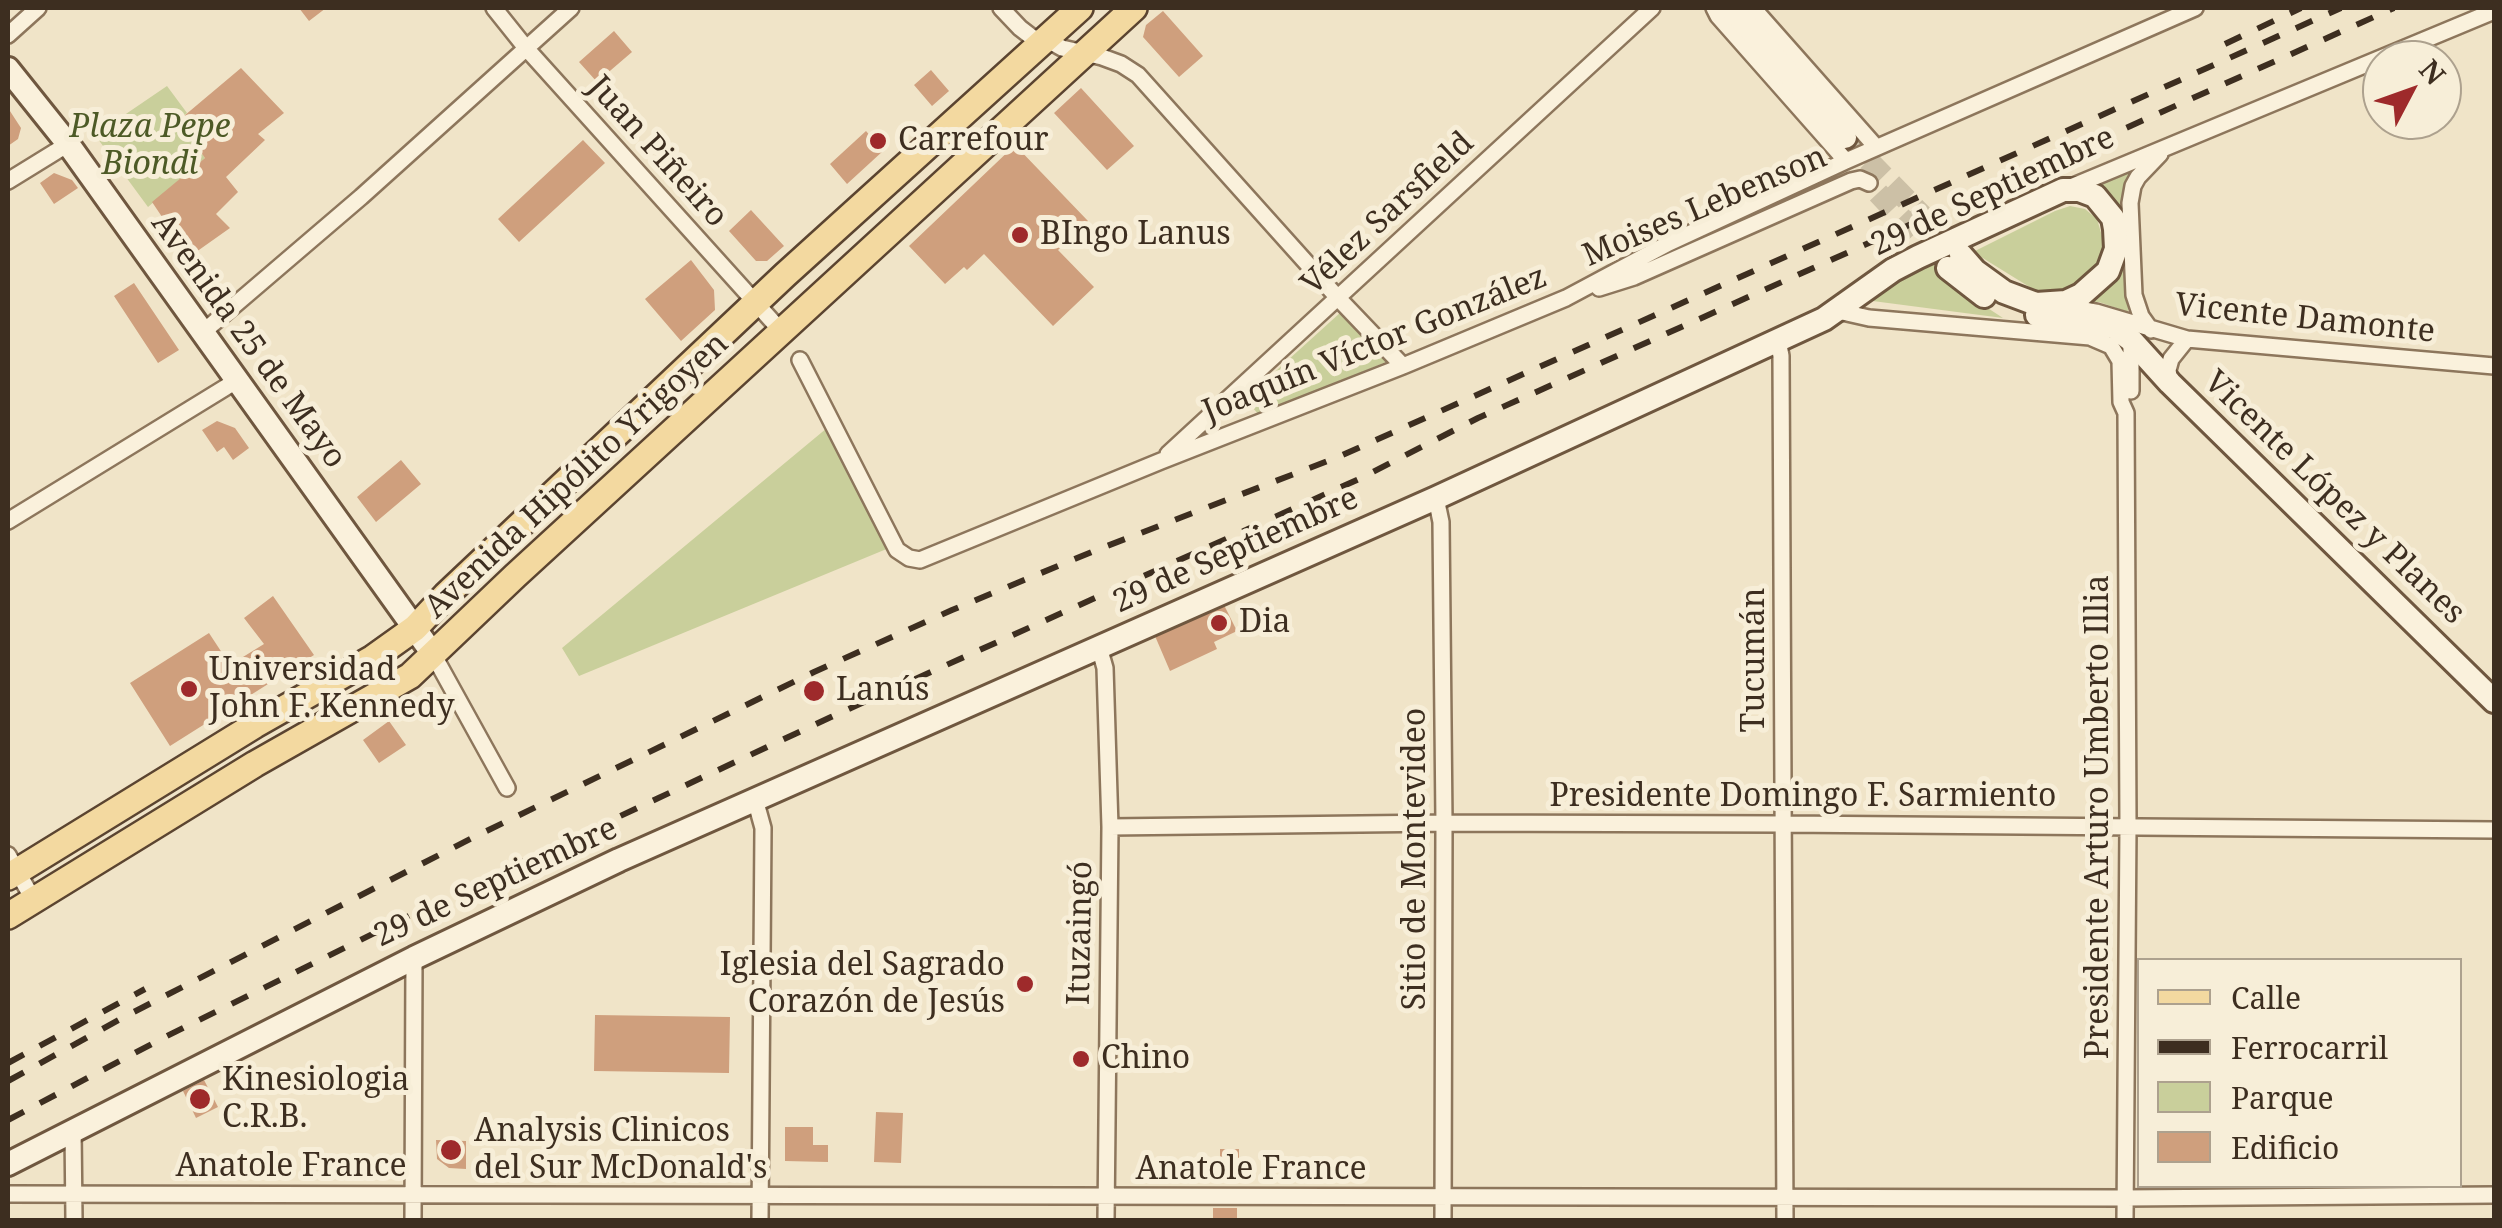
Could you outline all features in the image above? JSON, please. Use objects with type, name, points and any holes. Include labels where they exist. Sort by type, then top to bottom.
[{"type":"main road","name":"Avenida Hipólito Yrigoyen","points":[[11,868],[373,658],[415,628],[757,303],[1080,8]]},
{"type":"main road","name":"Avenida Hipólito Yrigoyen","points":[[8,916],[255,764],[410,676],[1134,8]]},
{"type":"street","points":[[8,35],[38,8]]},
{"type":"street","name":"Juan Piñeiro","points":[[494,8],[782,332]]},
{"type":"street","points":[[202,332],[362,197],[571,8]]},
{"type":"street","points":[[1000,8],[1033,38],[1121,64],[1147,84],[1403,366]]},
{"type":"street","name":"Vélez Sarsfield","points":[[1161,460],[1652,8]]},
{"type":"street","points":[[1714,8],[1845,149]]},
{"type":"street","name":"Moises Lebenson","points":[[1732,8],[1845,149]]},
{"type":"street","points":[[1753,8],[1876,148]]},
{"type":"street","name":"Joaquín Víctor González","points":[[800,360],[897,550],[920,560],[1566,298],[1845,149],[1876,148],[2195,8]]},
{"type":"street","name":"29 de Septiembre","points":[[8,1164],[414,958],[618,860],[1436,498],[1778,340],[1838,311],[1918,256],[2063,190],[2494,11]]},
{"type":"street","name":"Avenida 25 de Mayo","points":[[8,69],[68,144],[432,654]]},
{"type":"street","points":[[8,181],[68,144]]},
{"type":"street","name":"Presidente Arturo Umberto Illia","points":[[2125,1220],[2126,414],[2132,392],[2131,339],[2141,316],[2134,296],[2130,203],[2138,177],[2166,148]]},
{"type":"street","name":"Moises Lebenson","points":[[1566,298],[1634,278],[1851,180],[1869,183]]},
{"type":"street","points":[[2063,190],[2087,192],[2103,203],[2113,218],[2116,249],[2108,271],[2096,284],[2066,302],[2036,304],[2004,292],[1954,261],[1987,298],[2018,312],[2114,326],[2131,339]]},
{"type":"street","name":"Vicente Damonte","points":[[2053,304],[2096,312],[2131,339]]},
{"type":"street","name":"Vicente Damonte","points":[[1838,311],[1868,318],[2090,337],[2187,339],[2494,366]]},
{"type":"street","name":"Vicente López y Planes","points":[[2131,339],[2170,383],[2494,701]]},
{"type":"street","points":[[2170,383],[2171,359],[2187,339]]},
{"type":"street","name":"Tucumán","points":[[1778,340],[1785,1220]]},
{"type":"street","points":[[8,521],[236,381]]},
{"type":"street","name":"Sitio de Montevideo","points":[[1436,498],[1441,522],[1444,824],[1443,1220]]},
{"type":"street","name":"Ituzaingó","points":[[1099,647],[1105,668],[1110,828],[1106,1220]]},
{"type":"street","points":[[432,654],[507,788]]},
{"type":"street","points":[[755,799],[763,828],[760,1220]]},
{"type":"street","name":"Presidente Domingo F. Sarmiento","points":[[1110,828],[1784,824],[2494,830]]},
{"type":"street","points":[[11,868],[33,900]]},
{"type":"street","points":[[413,1220],[414,958]]},
{"type":"street","points":[[73,1128],[74,1220]]},
{"type":"street","name":"Anatole France","points":[[8,1194],[2125,1198],[2494,1195]]},
{"type":"green space","name":"Plaza Pepe Biondi","points":[[167,86],[187,113],[178,121],[205,158],[148,207],[95,135]]},
{"type":"green space","points":[[2137,169],[2126,203],[2128,312],[2099,302],[2084,302],[2118,265],[2094,188]]},
{"type":"green space","points":[[2070,206],[2085,209],[2097,219],[2104,243],[2095,270],[2072,288],[2050,294],[2036,291],[1973,252],[2055,211]]},
{"type":"green space","points":[[1932,263],[1954,286],[2003,318],[1865,300]]},
{"type":"green space","points":[[1341,312],[1386,362],[1259,415],[1245,399]]},
{"type":"green space","points":[[827,428],[889,548],[579,676],[562,648]]},
{"type":"building","points":[[299,8],[326,8],[309,21]]},
{"type":"building","points":[[1163,11],[1203,56],[1179,77],[1143,37],[1146,25]]},
{"type":"building","points":[[614,31],[632,52],[597,82],[579,62]]},
{"type":"building","points":[[241,68],[284,113],[258,134],[265,140],[226,177],[238,192],[216,214],[230,228],[189,257],[152,202],[205,158],[178,121]]},
{"type":"building","points":[[931,70],[949,91],[932,106],[914,85]]},
{"type":"building","points":[[1081,88],[1134,146],[1107,170],[1054,113]]},
{"type":"building","points":[[8,108],[21,128],[18,139],[8,146]]},
{"type":"building","points":[[866,131],[883,151],[847,184],[830,164]]},
{"type":"building","points":[[583,140],[605,163],[519,242],[498,219]]},
{"type":"building","name":"BIngo Lanus","points":[[1015,145],[1088,221],[1058,250],[1094,287],[1053,326],[984,254],[945,284],[909,246]]},
{"type":"building","points":[[54,173],[72,180],[78,188],[54,204],[40,183]]},
{"type":"building","points":[[751,210],[784,246],[767,261],[756,261],[729,231]]},
{"type":"building","points":[[691,260],[714,290],[715,310],[681,341],[645,299]]},
{"type":"building","points":[[134,283],[179,350],[158,363],[114,296]]},
{"type":"building","points":[[217,421],[235,428],[249,448],[233,460],[224,447],[217,452],[202,430]]},
{"type":"building","points":[[401,460],[421,484],[376,522],[357,497]]},
{"type":"building","name":"Universidad John F. Kennedy","points":[[273,596],[314,655],[170,746],[130,683],[209,633],[230,665],[264,644],[244,618]]},
{"type":"building","points":[[1224,605],[1237,631],[1214,642],[1217,649],[1170,671],[1155,636]]},
{"type":"building","points":[[389,721],[406,745],[379,763],[363,740]]},
{"type":"building","points":[[595,1015],[730,1017],[729,1073],[594,1071]]},
{"type":"building","name":"Kinesiologia C.R.B.","points":[[204,1080],[218,1107],[196,1118],[183,1091]]},
{"type":"building","points":[[876,1112],[903,1113],[901,1163],[874,1162]]},
{"type":"building","points":[[785,1127],[813,1127],[813,1145],[828,1145],[828,1162],[785,1161]]},
{"type":"building","name":"Analysis Clinicos del Sur McDonald's","points":[[436,1140],[466,1141],[466,1169],[449,1168],[437,1159]]},
{"type":"building","points":[[1220,1149],[1239,1149],[1239,1168],[1220,1168]]},
{"type":"building","points":[[1213,1208],[1237,1208],[1237,1220],[1213,1220]]},
{"type":"tunnel","points":[[1845,137],[1961,255]]},
{"type":"tunnel","points":[[1878,193],[1948,268]]},
{"type":"railway","points":[[2225,44],[2301,8]]},
{"type":"railway","points":[[8,1081],[472,838],[814,672],[1094,551],[1338,457],[2341,8]]},
{"type":"railway","points":[[8,1120],[435,903],[831,717],[1359,479],[1478,418],[2394,8]]},
{"type":"railway","points":[[8,1063],[145,989]]},
{"type":"place","name":"Carrefour","points":[[878,141]]},
{"type":"place","name":"BIngo Lanus","points":[[1020,235]]},
{"type":"place","name":"Dia","points":[[1219,623]]},
{"type":"place","name":"Universidad John F. Kennedy","points":[[189,689]]},
{"type":"place","name":"Lanús","points":[[814,691]]},
{"type":"place","name":"Iglesia del Sagrado Corazón de Jesús","points":[[1025,984]]},
{"type":"place","name":"Chino","points":[[1081,1059]]},
{"type":"place","name":"Kinesiologia C.R.B.","points":[[200,1099]]},
{"type":"place","name":"Analysis Clinicos del Sur McDonald's","points":[[451,1150]]}]
